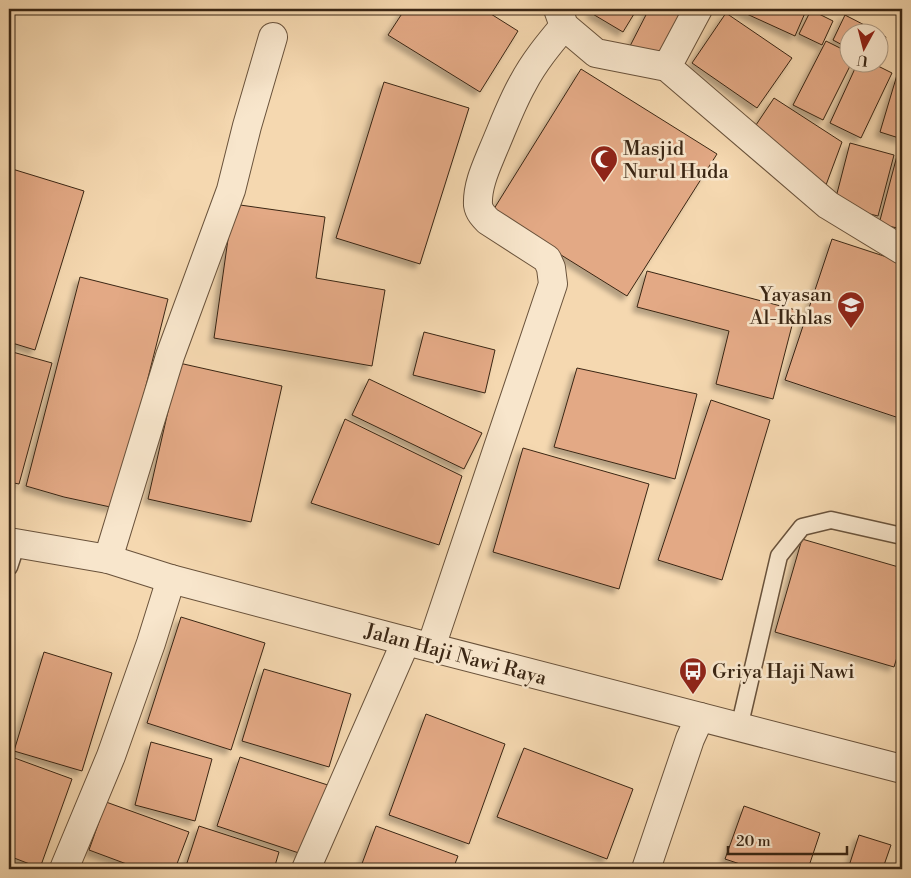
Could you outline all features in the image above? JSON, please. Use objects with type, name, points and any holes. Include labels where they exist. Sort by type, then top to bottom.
[{"type":"street","points":[[666,67],[698,9]]},
{"type":"street","points":[[306,869],[418,644],[553,284],[551,268],[547,259],[488,221],[478,207],[480,187],[502,129],[523,82],[544,50],[561,18],[596,53],[666,67],[828,205],[902,250]]},
{"type":"street","points":[[108,559],[170,356],[230,190],[273,37]]},
{"type":"street","name":"Jalan Haji Nawi Raya","points":[[11,551],[108,559],[171,579],[902,769]]},
{"type":"street","points":[[64,869],[111,756],[151,644],[171,579]]},
{"type":"street","points":[[646,869],[690,740],[700,718]]},
{"type":"lane","points":[[740,728],[779,556],[802,527],[831,520],[902,536]]},
{"type":"building","points":[[405,9],[483,9],[518,31],[480,92],[388,35]]},
{"type":"building","points":[[593,9],[637,9],[623,32],[591,13]]},
{"type":"building","points":[[649,9],[684,9],[657,60],[629,48]]},
{"type":"building","points":[[739,9],[795,9],[805,13],[795,36]]},
{"type":"building","points":[[811,10],[833,21],[822,45],[799,34]]},
{"type":"building","points":[[726,13],[792,58],[757,108],[692,63]]},
{"type":"building","points":[[845,15],[859,22],[842,22]]},
{"type":"building","points":[[838,30],[838,43],[833,40]]},
{"type":"building","points":[[826,41],[838,47],[838,72],[847,72],[823,120],[793,105]]},
{"type":"building","name":"Masjid Nurul Huda","points":[[581,69],[717,154],[627,296],[492,212]]},
{"type":"building","points":[[888,71],[892,73],[861,138],[830,123],[853,72]]},
{"type":"building","points":[[897,75],[902,77],[902,139],[880,132]]},
{"type":"building","points":[[384,82],[469,108],[420,264],[336,238]]},
{"type":"building","points":[[774,98],[842,142],[826,185],[754,128]]},
{"type":"building","points":[[850,143],[894,155],[878,216],[834,205]]},
{"type":"building","points":[[898,152],[902,153],[902,229],[879,224]]},
{"type":"building","points":[[9,168],[84,191],[35,350],[9,342]]},
{"type":"building","points":[[233,204],[325,217],[316,278],[385,290],[372,366],[214,338]]},
{"type":"building","name":"Yayasan Al-Ikhlas","points":[[832,239],[902,262],[902,322],[898,335],[902,336],[902,419],[785,380]]},
{"type":"building","points":[[647,271],[796,310],[773,399],[716,384],[729,331],[637,307]]},
{"type":"building","points":[[80,277],[168,299],[115,508],[64,497],[26,486]]},
{"type":"building","points":[[424,332],[495,350],[485,393],[413,375]]},
{"type":"building","points":[[9,351],[52,363],[19,484],[9,482]]},
{"type":"building","points":[[179,363],[282,386],[251,522],[148,499]]},
{"type":"building","points":[[577,368],[697,394],[675,479],[554,447]]},
{"type":"building","points":[[369,379],[482,433],[464,469],[352,415]]},
{"type":"building","points":[[711,400],[770,420],[722,580],[658,560]]},
{"type":"building","points":[[345,419],[462,476],[439,545],[311,503]]},
{"type":"building","points":[[523,448],[649,484],[619,589],[493,552]]},
{"type":"building","points":[[802,539],[902,568],[902,641],[894,667],[775,632]]},
{"type":"building","points":[[181,617],[265,643],[231,750],[147,723]]},
{"type":"building","points":[[44,652],[112,673],[82,771],[14,751]]},
{"type":"building","points":[[264,669],[351,694],[329,767],[242,741]]},
{"type":"building","points":[[426,714],[505,744],[469,844],[389,815]]},
{"type":"building","points":[[151,742],[212,759],[195,821],[135,805]]},
{"type":"building","points":[[524,748],[633,789],[607,859],[497,817]]},
{"type":"building","points":[[9,756],[72,779],[40,868],[9,856]]},
{"type":"building","points":[[240,757],[334,787],[311,857],[217,826]]},
{"type":"building","points":[[106,802],[189,832],[175,869],[140,869],[89,850]]},
{"type":"building","points":[[744,806],[820,833],[808,869],[755,869],[725,859]]},
{"type":"building","points":[[199,826],[279,852],[274,869],[185,869]]},
{"type":"building","points":[[376,826],[458,856],[453,869],[360,869]]},
{"type":"building","points":[[859,835],[891,845],[883,868],[887,869],[848,869]]},
{"type":"place","name":"Masjid Nurul Huda","points":[[604,183]]},
{"type":"place","name":"Yayasan Al-Ikhlas","points":[[851,329]]},
{"type":"place","name":"Griya Haji Nawi","points":[[693,695]]}]
